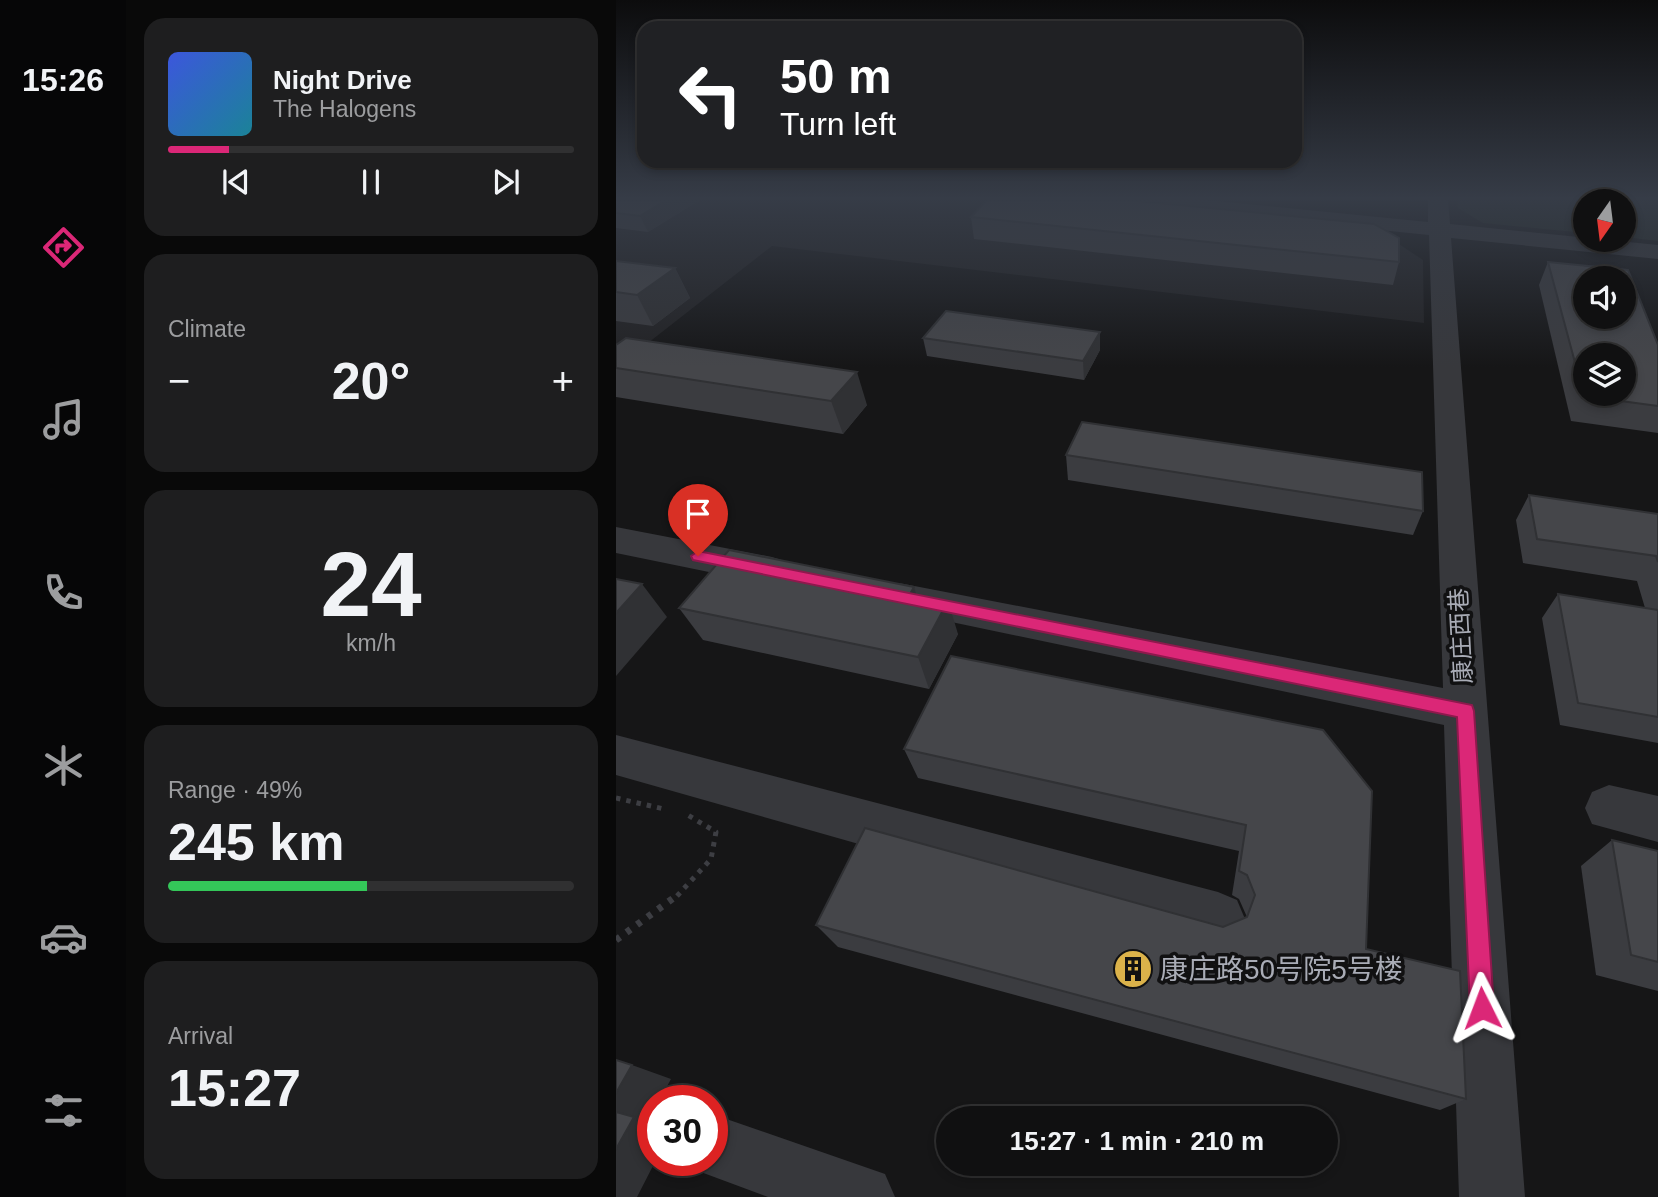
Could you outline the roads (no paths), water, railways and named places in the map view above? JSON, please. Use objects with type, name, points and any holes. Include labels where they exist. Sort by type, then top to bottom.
[{"type":"street","name":"康庄西巷","points":[[1440,256],[1492,1197]]},
{"type":"street","points":[[616,540],[808,578]]},
{"type":"street","points":[[863,589],[1465,711]]},
{"type":"street","points":[[616,755],[1218,919]]},
{"type":"street","points":[[1609,808],[1658,819]]},
{"type":"street","points":[[728,1151],[862,1197]]},
{"type":"place","name":"康庄路50号院5号楼","points":[[1133,969]]}]
